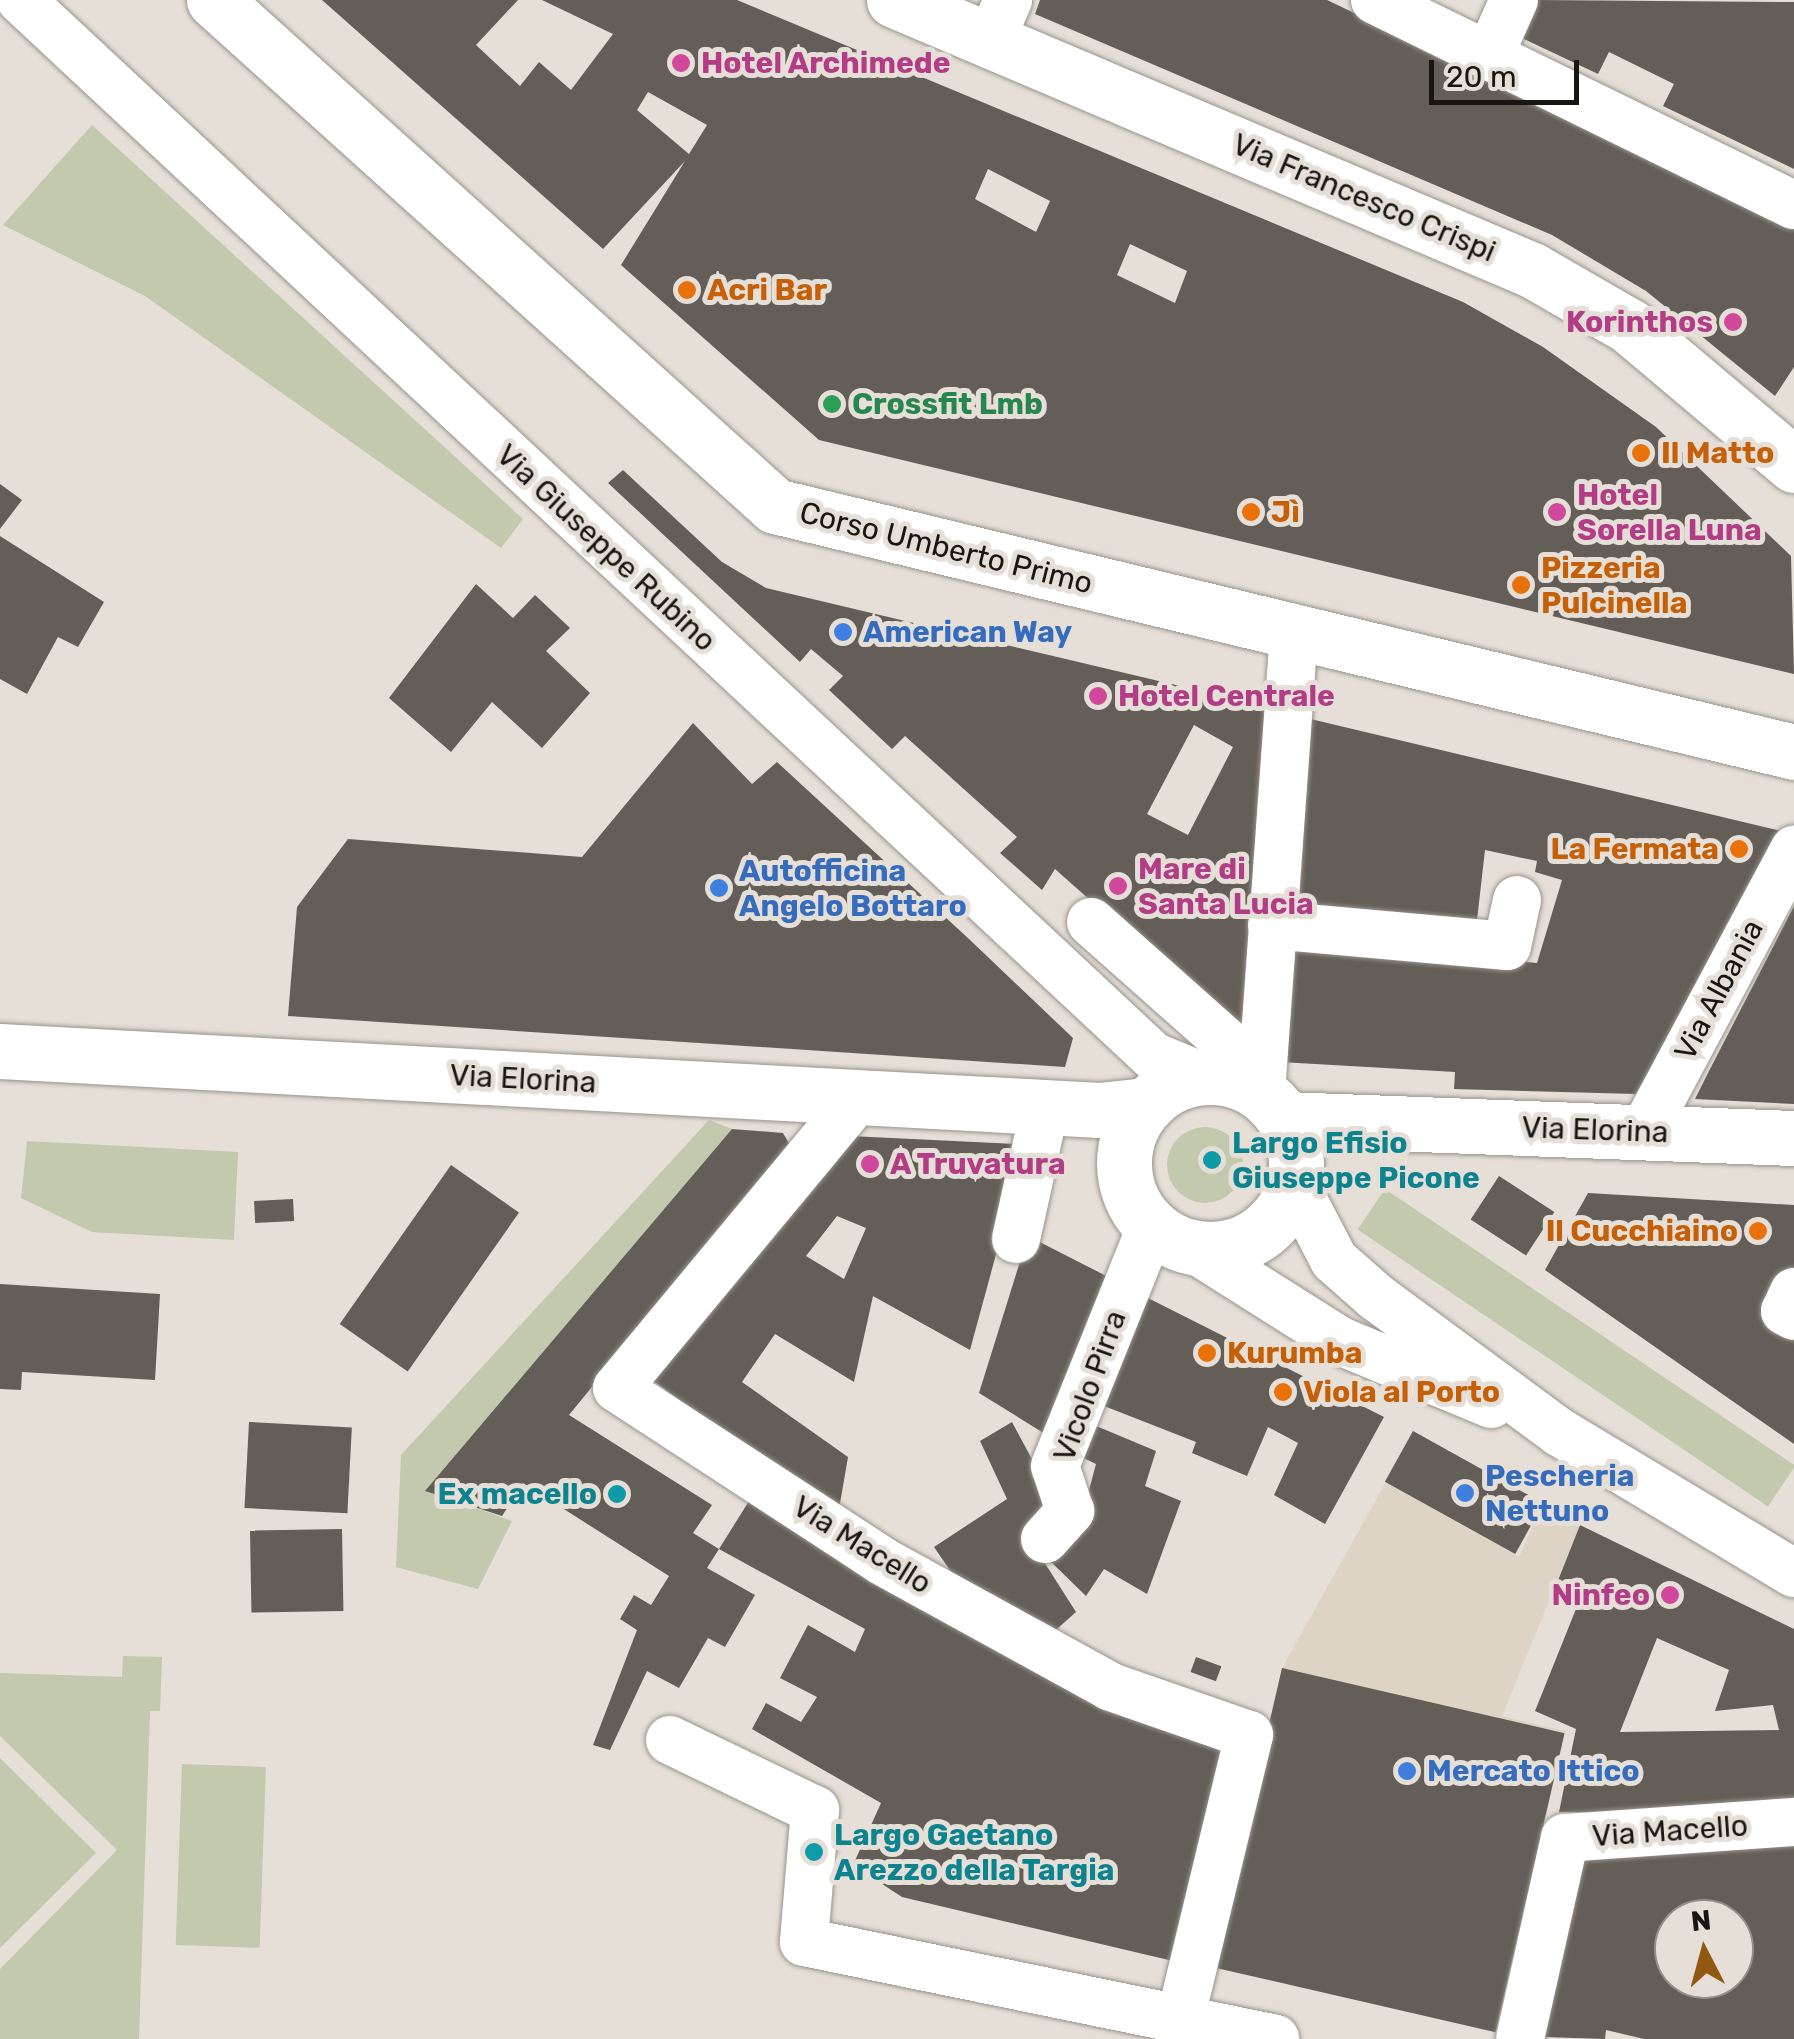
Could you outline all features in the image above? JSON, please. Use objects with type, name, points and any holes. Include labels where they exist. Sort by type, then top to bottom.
[{"type":"main road","name":"Corso Umberto Primo","points":[[214,0],[776,506],[1794,752]]},
{"type":"main road","name":"Via Francesco Crispi","points":[[894,0],[999,20],[1532,270],[1628,326],[1791,451]]},
{"type":"main road","name":"Via Elorina","points":[[0,1051],[1045,1107],[1146,1105]]},
{"type":"main road","points":[[1157,1221],[1125,1144],[1146,1105],[1182,1081],[1249,1094],[1296,1180]]},
{"type":"main road","name":"Via Elorina","points":[[1249,1094],[1396,1124],[1794,1138]]},
{"type":"main road","points":[[1045,1107],[1157,1221],[1226,1248],[1256,1237],[1280,1215],[1296,1180],[1346,1142],[1396,1124]]},
{"type":"street","name":"Via Giuseppe Rubino","points":[[21,0],[1153,1056],[1249,1094]]},
{"type":"street","points":[[1375,0],[1794,205]]},
{"type":"street","points":[[1489,56],[1514,0]]},
{"type":"street","points":[[1249,1094],[1272,925],[1294,634]]},
{"type":"street","name":"Via Albania","points":[[1644,1131],[1794,850]]},
{"type":"street","points":[[1272,925],[1507,946],[1518,900]]},
{"type":"street","points":[[1091,922],[1225,1041],[1249,1094]]},
{"type":"street","name":"Via Macello","points":[[858,1098],[617,1388],[882,1561],[1094,1678],[1249,1735],[1180,2020]]},
{"type":"street","points":[[1016,1239],[1045,1107]]},
{"type":"street","points":[[1296,1180],[1334,1260],[1558,1432],[1794,1573]]},
{"type":"street","points":[[1157,1221],[1340,1341],[1558,1432]]},
{"type":"street","name":"Vicolo Pirra","points":[[1045,1538],[1070,1512],[1055,1466],[1157,1221]]},
{"type":"street","points":[[1794,1292],[1785,1311],[1794,1316]]},
{"type":"street","points":[[670,1740],[816,1810],[804,1942],[1114,2023],[1180,2020],[1275,2039]]},
{"type":"street","name":"Via Macello","points":[[1520,2036],[1566,1838],[1794,1822]]},
{"type":"shaded area","name":"Mercato Ittico","points":[[1386,1482],[1519,1557],[1544,1503],[1580,1525],[1502,1716],[1565,1731],[1498,2030],[1422,2014],[1417,1996],[1362,2000],[1214,1967],[1282,1668]]},
{"type":"green space","points":[[92,125],[523,519],[501,548],[145,296],[3,225]]},
{"type":"green space","points":[[709,1120],[732,1129],[426,1490],[512,1521],[478,1589],[396,1567],[401,1455]]},
{"type":"green space","points":[[1205,1127],[1220,1129],[1232,1138],[1241,1150],[1241,1180],[1232,1192],[1220,1201],[1205,1203],[1190,1201],[1178,1192],[1169,1180],[1167,1165],[1169,1150],[1178,1138],[1190,1129]]},
{"type":"green space","points":[[27,1141],[238,1152],[234,1240],[92,1232],[21,1198]]},
{"type":"green space","points":[[1385,1189],[1794,1465],[1768,1506],[1358,1230]]},
{"type":"green space","points":[[123,1656],[162,1657],[160,1711],[150,1711],[139,2039],[0,2039],[0,1969],[117,1850],[0,1736],[0,1673],[122,1677]]},
{"type":"green space","points":[[0,1758],[96,1853],[0,1948]]},
{"type":"green space","points":[[182,1764],[266,1767],[260,1948],[176,1945]]},
{"type":"building","points":[[322,0],[518,0],[476,45],[520,86],[539,62],[571,90],[613,34],[542,0],[737,0],[1463,302],[1543,347],[1656,427],[1791,556],[1794,674],[819,440],[621,265],[685,161],[603,249]],"holes":[[[648,92],[707,125],[689,154],[637,110]],[[988,169],[1050,201],[1036,232],[975,199]],[[1130,244],[1187,271],[1175,303],[1117,275]]]},
{"type":"building","points":[[1040,0],[1327,0],[1794,223],[1794,367],[1775,396],[1646,291],[1552,235],[1035,14]]},
{"type":"building","points":[[1538,0],[1794,2],[1794,169],[1663,106],[1674,84],[1609,52],[1598,74],[1520,37]]},
{"type":"building","points":[[623,470],[722,562],[766,588],[1277,709],[1252,1044],[1055,869],[1042,890],[1000,853],[1017,837],[905,736],[892,749],[829,690],[843,676],[811,649],[800,662],[608,483]],"holes":[[[1194,725],[1233,747],[1188,835],[1147,814]]]},
{"type":"building","points":[[0,484],[22,500],[0,529]]},
{"type":"building","points":[[0,536],[104,602],[78,647],[58,637],[27,694],[0,679]]},
{"type":"building","points":[[476,584],[513,618],[535,595],[570,628],[546,651],[590,693],[542,748],[492,702],[451,752],[389,698]]},
{"type":"building","points":[[1298,716],[1781,831],[1636,1094],[1454,1089],[1455,1072],[1280,1062],[1286,941],[1537,963],[1562,880],[1535,872],[1537,861],[1485,850],[1476,929],[1288,910]]},
{"type":"building","points":[[693,723],[752,784],[777,762],[969,939],[1073,1038],[1065,1067],[288,1016],[297,907],[348,839],[582,857]]},
{"type":"building","points":[[1794,906],[1794,1104],[1695,1099],[1708,1073]]},
{"type":"building","points":[[732,1129],[783,1133],[790,1145],[569,1415],[712,1505],[693,1533],[719,1549],[707,1568],[755,1595],[725,1647],[708,1638],[679,1688],[647,1671],[610,1750],[593,1745],[637,1630],[620,1619],[634,1595],[651,1605],[669,1576],[523,1483],[502,1516],[425,1491]]},
{"type":"building","points":[[850,1136],[1016,1144],[1004,1225],[970,1350],[873,1296],[854,1382],[775,1334],[742,1382],[848,1457],[838,1515],[648,1377]],"holes":[[[837,1216],[866,1228],[844,1279],[806,1256]]]},
{"type":"building","points":[[451,1165],[519,1213],[408,1372],[340,1324]]},
{"type":"building","points":[[1499,1176],[1554,1212],[1526,1256],[1471,1220]]},
{"type":"building","points":[[1588,1193],[1794,1205],[1794,1267],[1767,1321],[1794,1335],[1794,1444],[1545,1270]]},
{"type":"building","points":[[293,1199],[294,1221],[255,1223],[254,1201]]},
{"type":"building","points":[[1028,1236],[1118,1282],[1055,1440],[979,1393]]},
{"type":"building","points":[[0,1284],[160,1294],[155,1380],[22,1372],[21,1390],[0,1389]]},
{"type":"building","points":[[1140,1294],[1384,1417],[1325,1524],[1274,1495],[1298,1443],[1268,1427],[1247,1476],[1192,1453],[1196,1442],[1099,1404]]},
{"type":"building","points":[[249,1422],[352,1427],[347,1513],[244,1508]]},
{"type":"building","points":[[1012,1422],[1055,1502],[1023,1529],[1076,1612],[1048,1637],[958,1582],[934,1547],[1007,1499],[980,1441]]},
{"type":"building","points":[[1089,1423],[1156,1451],[1145,1486],[1181,1501],[1147,1594],[1104,1569],[1086,1596],[1048,1559],[1081,1520],[1096,1464],[1075,1454]]},
{"type":"building","name":"Pescheria Nettuno","points":[[1413,1431],[1543,1503],[1515,1554],[1385,1482]]},
{"type":"building","points":[[754,1493],[1221,1749],[1173,1961],[902,1897],[853,1865],[881,1803],[752,1729],[766,1703],[801,1722],[817,1697],[780,1678],[808,1625],[855,1652],[865,1629],[719,1549]]},
{"type":"building","points":[[1580,1525],[1794,1629],[1794,1800],[1700,1812],[1559,1812],[1576,1729],[1535,1711],[1578,1604],[1553,1593]],"holes":[[[1657,1638],[1729,1670],[1715,1711],[1773,1705],[1779,1730],[1620,1732]]]},
{"type":"building","points":[[342,1529],[343,1611],[251,1613],[250,1531]]},
{"type":"building","points":[[1196,1657],[1221,1666],[1216,1681],[1191,1672]]},
{"type":"building","name":"Mercato Ittico","points":[[1282,1668],[1565,1733],[1496,2032],[1213,1967]]},
{"type":"building","points":[[1794,1841],[1794,2039],[1644,2039],[1606,2030],[1605,2039],[1544,2037],[1586,1854]]},
{"type":"place","name":"Hotel Archimede","points":[[681,63]]},
{"type":"place","name":"Acri Bar","points":[[687,290]]},
{"type":"place","name":"Korinthos","points":[[1733,322]]},
{"type":"place","name":"Crossfit Lmb","points":[[832,404]]},
{"type":"place","name":"Il Matto","points":[[1641,453]]},
{"type":"place","name":"Jì","points":[[1251,512]]},
{"type":"place","name":"Hotel Sorella Luna","points":[[1557,512]]},
{"type":"place","name":"Pizzeria Pulcinella","points":[[1521,585]]},
{"type":"place","name":"American Way","points":[[843,632]]},
{"type":"place","name":"Hotel Centrale","points":[[1098,696]]},
{"type":"place","name":"La Fermata","points":[[1739,849]]},
{"type":"place","name":"Mare di Santa Lucia","points":[[1118,886]]},
{"type":"place","name":"Autofficina Angelo Bottaro","points":[[719,888]]},
{"type":"place","name":"Largo Efisio Giuseppe Picone","points":[[1212,1160]]},
{"type":"place","name":"A Truvatura","points":[[870,1164]]},
{"type":"place","name":"Il Cucchiaino","points":[[1758,1231]]},
{"type":"place","name":"Kurumba","points":[[1207,1353]]},
{"type":"place","name":"Viola al Porto","points":[[1283,1392]]},
{"type":"place","name":"Pescheria Nettuno","points":[[1465,1493]]},
{"type":"place","name":"Ex macello","points":[[617,1494]]},
{"type":"place","name":"Ninfeo","points":[[1670,1595]]},
{"type":"place","name":"Mercato Ittico","points":[[1407,1771]]},
{"type":"place","name":"Largo Gaetano Arezzo della Targia","points":[[814,1852]]}]
